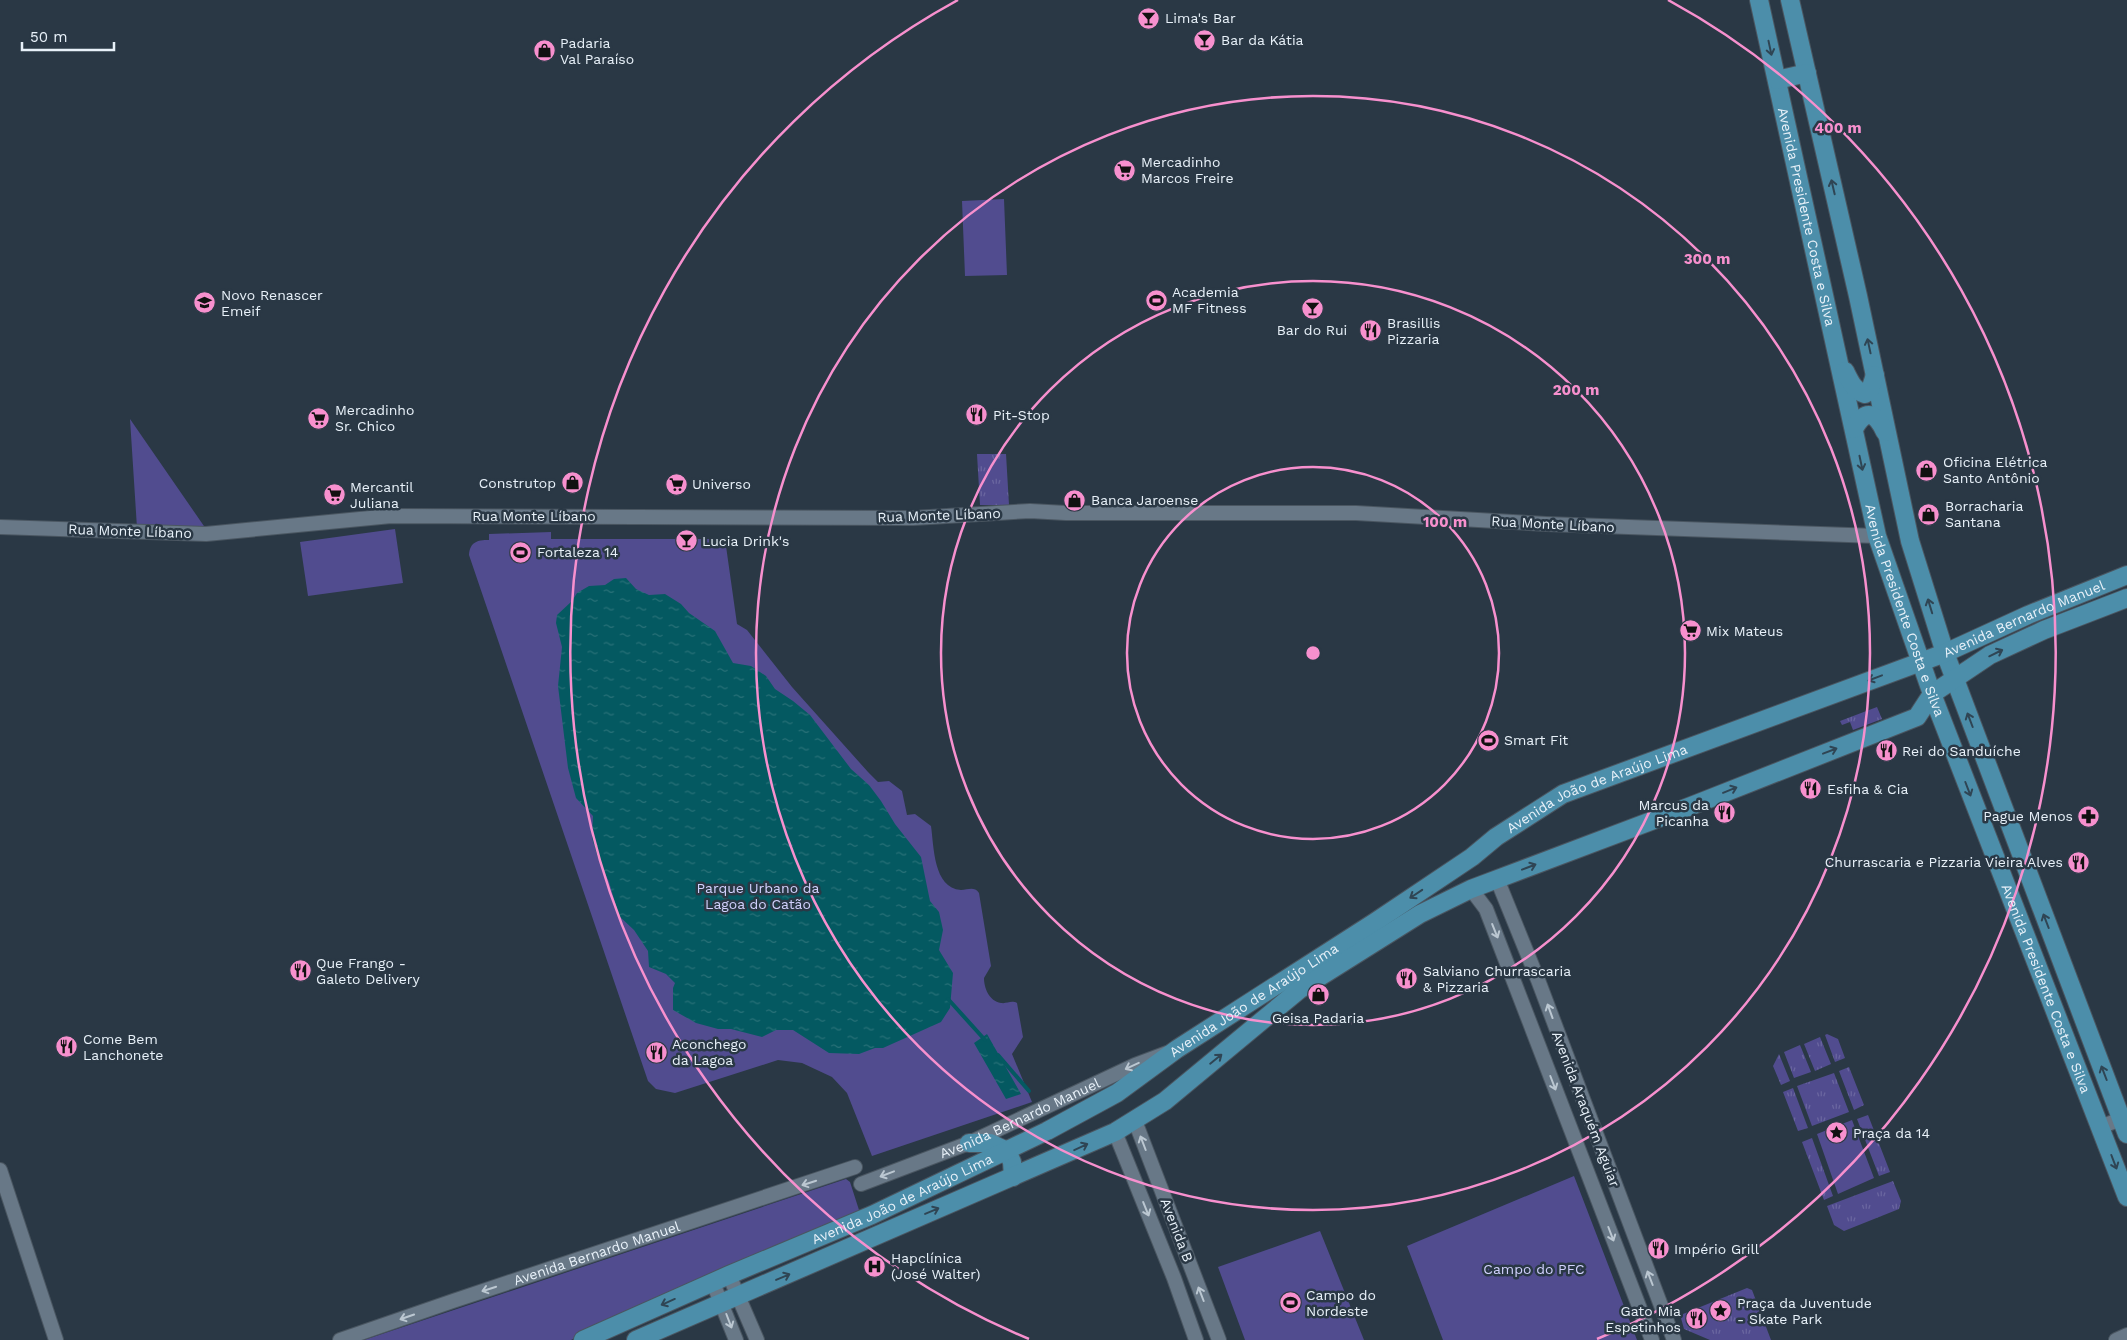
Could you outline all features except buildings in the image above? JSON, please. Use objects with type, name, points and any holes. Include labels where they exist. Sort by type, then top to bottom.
[{"type":"main road","name":"Avenida Presidente Costa e Silva","points":[[1760,0],[1877,536],[1932,694],[2127,1196]]},
{"type":"main road","name":"Avenida Presidente Costa e Silva","points":[[1790,0],[1875,375],[1910,542],[1944,653],[2125,1125]]},
{"type":"main road","points":[[1777,80],[1807,72]]},
{"type":"main road","points":[[1840,362],[1859,392],[1865,394],[1870,390],[1875,375]]},
{"type":"main road","points":[[1854,429],[1860,418],[1864,415],[1873,416],[1881,422],[1888,437]]},
{"type":"main road","name":"Avenida Bernardo Manuel","points":[[1921,661],[1944,653],[2028,615],[2127,576]]},
{"type":"main road","name":"Avenida Bernardo Manuel","points":[[1932,694],[1990,655],[2035,634],[2127,598]]},
{"type":"main road","name":"Avenida João de Araújo Lima","points":[[583,1340],[729,1275],[872,1215],[1047,1132],[1117,1093],[1177,1049],[1375,922],[1472,857],[1496,837],[1563,794],[1921,661]]},
{"type":"main road","name":"Avenida João de Araújo Lima","points":[[636,1340],[1115,1132],[1165,1101],[1299,990],[1420,914],[1471,889],[1691,806],[1917,717],[1932,694]]},
{"type":"main road","points":[[1047,1132],[1043,1137],[1042,1146],[1049,1155],[1058,1158]]},
{"type":"main road","points":[[968,1143],[990,1143],[1007,1151],[1012,1162],[1013,1177]]},
{"type":"street","name":"Rua Monte Líbano","points":[[0,526],[206,534],[391,516],[913,518],[1030,511],[1066,513],[1356,513],[1546,524],[1877,536]]},
{"type":"street","name":"Avenida Araquém Aguiar","points":[[1497,879],[1538,980],[1674,1340]]},
{"type":"street","name":"Avenida Araquém Aguiar","points":[[1471,889],[1486,910],[1652,1340]]},
{"type":"street","name":"Avenida Bernardo Manuel","points":[[861,1184],[968,1143],[1135,1064],[1177,1049]]},
{"type":"street","name":"Avenida B","points":[[1135,1121],[1219,1340]]},
{"type":"street","points":[[2100,1127],[2125,1125]]},
{"type":"street","name":"Avenida B","points":[[1115,1132],[1174,1278],[1196,1340]]},
{"type":"street","name":"Avenida Bernardo Manuel","points":[[340,1340],[855,1167]]},
{"type":"street","points":[[0,1170],[56,1340]]},
{"type":"street","points":[[729,1275],[757,1340]]},
{"type":"street","points":[[712,1283],[736,1340]]},
{"type":"street","points":[[2116,1340],[2127,1335]]},
{"type":"green space","points":[[1004,199],[1007,275],[965,276],[962,201]]},
{"type":"green space","points":[[130,419],[206,529],[137,528]]},
{"type":"green space","points":[[977,454],[1006,454],[1009,505],[980,505]]},
{"type":"green space","points":[[395,529],[403,583],[308,596],[300,542]]},
{"type":"green space","name":"Parque Urbano da Lagoa do Catão","points":[[551,532],[551,539],[725,539],[737,624],[747,630],[792,687],[868,772],[878,782],[889,781],[902,791],[907,815],[915,814],[931,826],[934,855],[940,874],[945,882],[961,890],[973,889],[979,893],[991,966],[984,978],[985,986],[993,1000],[1003,1003],[1017,1003],[1023,1037],[1012,1054],[1032,1102],[872,1156],[847,1093],[832,1077],[802,1063],[778,1060],[675,1093],[656,1089],[648,1081],[469,555],[471,547],[475,543],[489,540],[489,534]]},
{"type":"green space","points":[[1877,707],[1882,719],[1853,730],[1850,722],[1842,725],[1840,721]]},
{"type":"green space","points":[[1827,1034],[1838,1039],[1845,1058],[1835,1062],[1825,1035]]},
{"type":"green space","points":[[1820,1037],[1831,1064],[1815,1071],[1804,1044]]},
{"type":"green space","points":[[1800,1045],[1811,1072],[1794,1078],[1784,1052]]},
{"type":"green space","points":[[1779,1054],[1790,1081],[1781,1085],[1773,1066]]},
{"type":"green space","points":[[1849,1067],[1864,1105],[1854,1110],[1839,1071]]},
{"type":"green space","points":[[1834,1073],[1849,1112],[1812,1126],[1797,1086]]},
{"type":"green space","points":[[1793,1088],[1808,1128],[1798,1131],[1783,1092]]},
{"type":"green space","points":[[1868,1115],[1890,1172],[1879,1176],[1857,1119]]},
{"type":"green space","points":[[1852,1120],[1874,1178],[1838,1194],[1817,1134]]},
{"type":"green space","points":[[1812,1138],[1833,1196],[1824,1200],[1802,1142]]},
{"type":"green space","name":"Campo do PFC","points":[[1574,1176],[1637,1340],[1443,1340],[1407,1246]]},
{"type":"green space","points":[[846,1179],[850,1182],[859,1210],[857,1214],[571,1340],[364,1340]]},
{"type":"green space","points":[[1893,1181],[1901,1201],[1899,1209],[1844,1231],[1834,1225],[1827,1206]]},
{"type":"green space","name":"Campo do Nordeste","points":[[1320,1231],[1364,1340],[1245,1340],[1218,1267]]},
{"type":"green space","name":"Praça da Juventude - Skate Park","points":[[1747,1288],[1752,1290],[1771,1340],[1710,1340],[1684,1329],[1681,1318],[1683,1314]]},
{"type":"water","name":"Parque Urbano da Lagoa do Catão","points":[[626,578],[636,589],[649,595],[665,594],[681,604],[689,613],[715,631],[733,663],[751,666],[766,676],[775,689],[810,715],[851,769],[869,785],[895,824],[921,857],[930,901],[939,912],[943,930],[939,950],[953,973],[950,1008],[941,1022],[883,1048],[875,1048],[859,1054],[829,1053],[793,1030],[776,1030],[762,1037],[696,1023],[673,1010],[673,988],[675,983],[666,974],[649,967],[648,951],[634,930],[619,916],[609,882],[598,858],[592,838],[593,816],[576,798],[568,768],[558,686],[562,647],[556,623],[557,615],[572,601],[577,593],[589,586],[605,585],[614,579]]},
{"type":"water","points":[[987,1034],[1021,1094],[1006,1099],[974,1043]]},
{"type":"waterway","points":[[948,999],[985,1040]]},
{"type":"waterway","points":[[998,1055],[1029,1091]]},
{"type":"place","name":"Lima's Bar","points":[[1149,18]]},
{"type":"place","name":"Bar da Kátia","points":[[1205,40]]},
{"type":"place","name":"Padaria Val Paraíso","points":[[544,51]]},
{"type":"place","name":"Mercadinho Marcos Freire","points":[[1125,170]]},
{"type":"place","name":"Academia MF Fitness","points":[[1156,300]]},
{"type":"place","name":"Novo Renascer Emeif","points":[[205,303]]},
{"type":"place","name":"Bar do Rui","points":[[1312,308]]},
{"type":"place","name":"Brasillis Pizzaria","points":[[1371,331]]},
{"type":"place","name":"Pit-Stop","points":[[977,415]]},
{"type":"place","name":"Mercadinho Sr. Chico","points":[[319,418]]},
{"type":"place","name":"Oficina Elétrica Santo Antônio","points":[[1927,470]]},
{"type":"place","name":"Construtop","points":[[572,483]]},
{"type":"place","name":"Universo","points":[[676,484]]},
{"type":"place","name":"Mercantil Juliana","points":[[334,495]]},
{"type":"place","name":"Banca Jaroense","points":[[1075,500]]},
{"type":"place","name":"Borracharia Santana","points":[[1929,514]]},
{"type":"place","name":"Lucia Drink's","points":[[686,541]]},
{"type":"place","name":"Fortaleza 14","points":[[521,552]]},
{"type":"place","name":"Mix Mateus","points":[[1690,631]]},
{"type":"place","name":"Smart Fit","points":[[1488,740]]},
{"type":"place","name":"Rei do Sanduíche","points":[[1886,751]]},
{"type":"place","name":"Esfiha & Cia","points":[[1811,789]]},
{"type":"place","name":"Marcus da Picanha","points":[[1725,813]]},
{"type":"place","name":"Pague Menos","points":[[2089,816]]},
{"type":"place","name":"Churrascaria e Pizzaria Vieira Alves","points":[[2079,862]]},
{"type":"place","name":"Que Frango - Galeto Delivery","points":[[300,971]]},
{"type":"place","name":"Salviano Churrascaria & Pizzaria","points":[[1407,979]]},
{"type":"place","name":"Geisa Padaria","points":[[1318,995]]},
{"type":"place","name":"Come Bem Lanchonete","points":[[67,1047]]},
{"type":"place","name":"Aconchego da Lagoa","points":[[656,1052]]},
{"type":"place","name":"Praça da 14","points":[[1837,1133]]},
{"type":"place","name":"Império Grill","points":[[1658,1249]]},
{"type":"place","name":"Hapclínica (José Walter)","points":[[875,1266]]},
{"type":"place","name":"Campo do Nordeste","points":[[1290,1303]]},
{"type":"place","name":"Praça da Juventude - Skate Park","points":[[1721,1311]]},
{"type":"place","name":"Gato Mia Espetinhos","points":[[1697,1319]]}]
